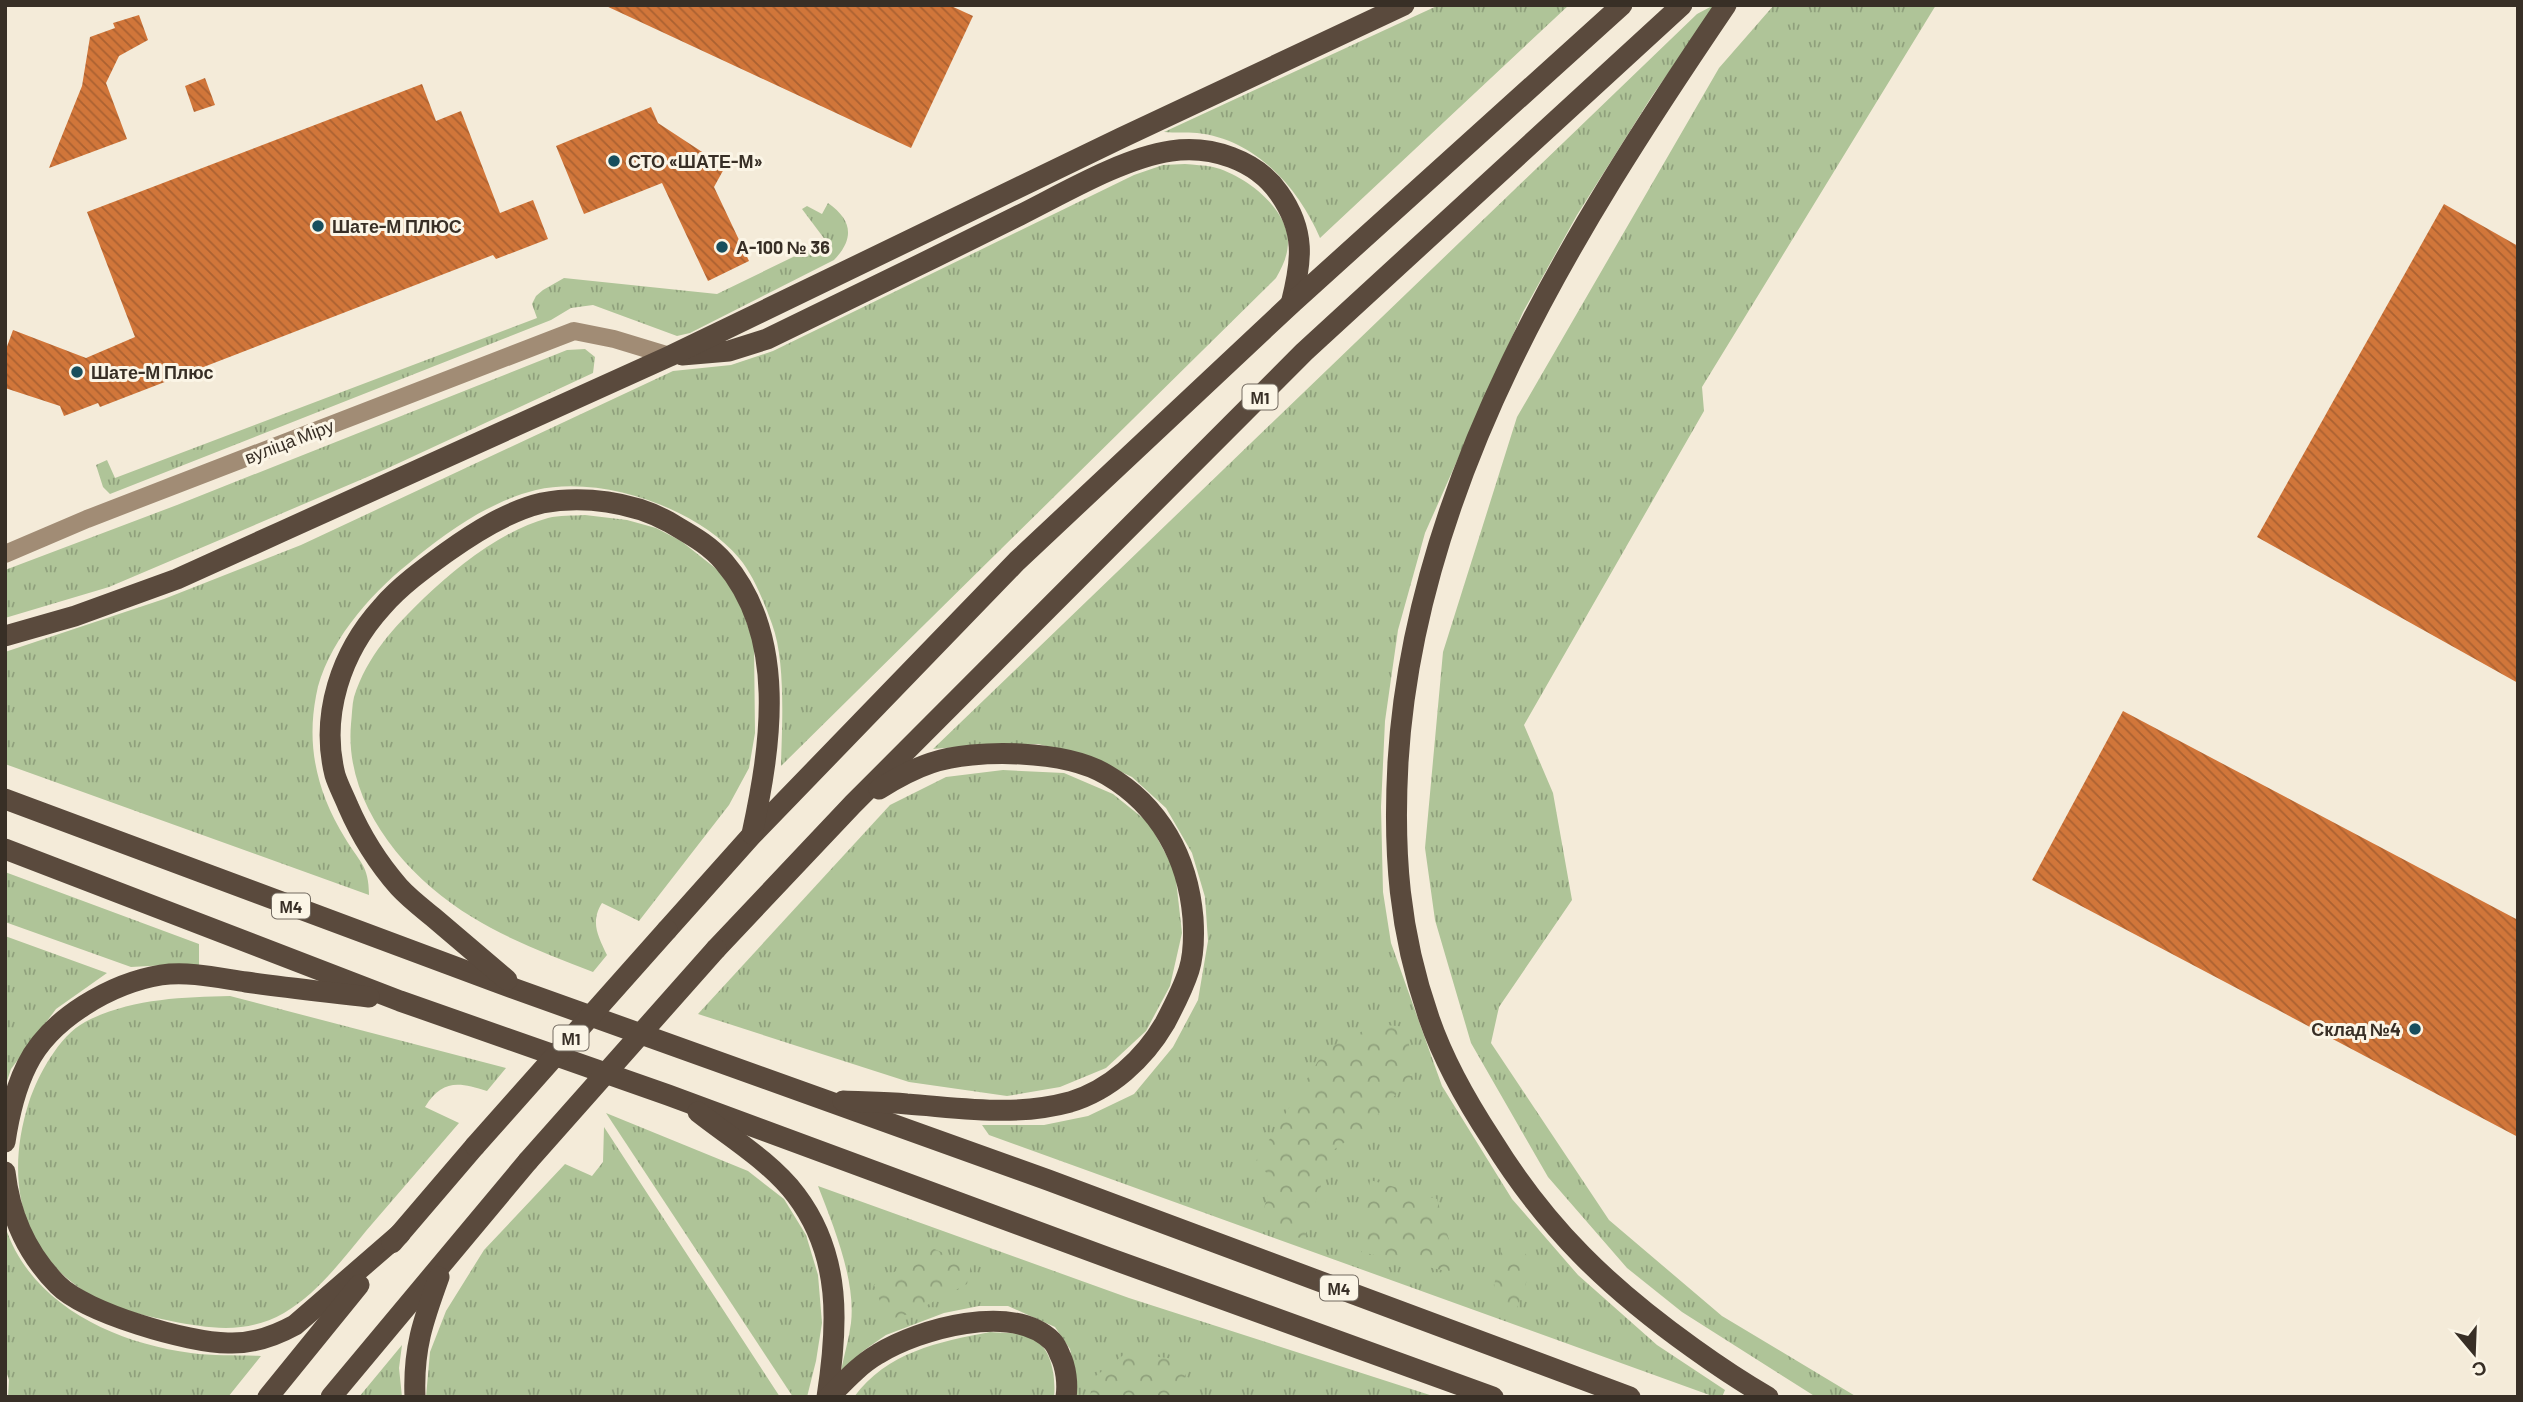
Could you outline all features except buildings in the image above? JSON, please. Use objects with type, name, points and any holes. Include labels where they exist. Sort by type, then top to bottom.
[{"type":"highway","points":[[5,636],[177,579],[670,356],[1121,138],[1405,5]]},
{"type":"highway","name":"М1","points":[[268,1397],[475,1146],[751,836],[1017,561],[1291,304],[1622,5]]},
{"type":"highway","name":"М1","points":[[331,1397],[528,1161],[716,949],[853,804],[1304,352],[1682,5]]},
{"type":"highway","points":[[1726,5],[1601,198],[1567,257],[1510,367],[1457,492],[1438,546],[1412,644],[1399,738],[1396,867],[1408,946],[1430,1020],[1448,1064],[1475,1113],[1534,1203],[1580,1255],[1619,1293],[1742,1382],[1768,1397]]},
{"type":"highway","points":[[670,356],[729,351],[767,339],[1085,183],[1141,159],[1172,151],[1200,150],[1237,158],[1259,171],[1276,188],[1290,208],[1301,247],[1299,272],[1291,304]]},
{"type":"highway","points":[[519,991],[401,890],[360,833],[335,775],[330,723],[339,678],[355,643],[382,606],[424,569],[465,539],[503,517],[542,503],[579,501],[625,504],[660,517],[699,539],[724,562],[744,591],[753,610],[764,649],[771,715],[763,784],[751,836]]},
{"type":"highway","points":[[822,1100],[1018,1111],[1072,1101],[1095,1091],[1118,1077],[1145,1053],[1162,1028],[1176,1004],[1189,968],[1194,932],[1184,867],[1172,840],[1153,812],[1132,792],[1105,773],[1074,762],[1038,755],[967,757],[932,763],[898,778],[853,804]]},
{"type":"highway","name":"М4","points":[[5,799],[519,991],[1061,1185],[1630,1397]]},
{"type":"highway","points":[[5,849],[400,1001],[682,1100],[1493,1397]]},
{"type":"highway","points":[[5,1142],[15,1096],[28,1062],[64,1021],[92,999],[128,983],[163,975],[195,975],[400,1001]]},
{"type":"highway","points":[[682,1100],[766,1165],[796,1194],[813,1222],[833,1286],[836,1318],[828,1397]]},
{"type":"highway","points":[[5,1171],[14,1218],[26,1245],[60,1288],[95,1309],[141,1325],[228,1343],[255,1340],[295,1325],[400,1234]]},
{"type":"highway","points":[[415,1397],[413,1366],[420,1330],[444,1264]]},
{"type":"highway","points":[[828,1397],[877,1354],[908,1339],[969,1322],[1029,1327],[1052,1341],[1063,1361],[1068,1388],[1066,1397]]},
{"type":"street","name":"вуліца Міру","points":[[5,554],[87,519],[574,331],[614,339],[670,356]]},
{"type":"green space","points":[[1439,5],[1569,5],[1320,238],[1300,201],[1287,184],[1256,155],[1218,137],[1164,132]]},
{"type":"green space","points":[[1714,5],[1652,96],[1577,215],[1523,312],[1425,533],[1398,630],[1385,721],[1381,807],[1383,892],[1391,943],[1442,1086],[1512,1199],[1578,1275],[1657,1345],[1725,1390],[1722,1397],[1715,1397],[989,1135],[982,1125],[1044,1125],[1088,1116],[1134,1094],[1173,1047],[1198,1000],[1208,941],[1205,897],[1192,853],[1166,808],[1132,777],[1090,757],[1038,744],[993,744],[933,749],[1697,14]]},
{"type":"green space","points":[[1774,5],[1936,5],[1702,387],[1704,411],[1524,725],[1553,793],[1572,900],[1499,1007],[1491,1043],[1609,1220],[1722,1316],[1857,1397],[1816,1397],[1682,1312],[1627,1268],[1548,1177],[1471,1043],[1435,920],[1425,848],[1443,652],[1517,417],[1719,68]]},
{"type":"green space","points":[[1163,165],[1210,166],[1225,171],[1250,185],[1272,204],[1286,228],[1288,241],[1285,260],[1276,278],[781,766],[782,694],[776,639],[758,590],[739,558],[721,540],[673,510],[617,491],[589,487],[536,490],[501,502],[468,520],[393,577],[364,606],[339,640],[321,677],[316,696],[313,715],[314,752],[321,787],[345,838],[365,870],[369,895],[5,764],[5,652],[164,599],[301,545],[673,371],[731,365],[773,351],[1134,175]]},
{"type":"green space","points":[[828,203],[842,216],[848,230],[845,244],[834,260],[690,333],[677,336],[593,305],[571,308],[551,320],[110,494],[103,487],[96,465],[107,460],[115,478],[537,318],[532,304],[536,296],[564,278],[717,294],[826,241],[802,209],[807,206],[822,214]]},
{"type":"green space","points":[[585,349],[595,357],[593,373],[386,469],[109,587],[5,618],[5,570],[177,505],[567,350]]},
{"type":"green space","points":[[585,515],[627,520],[656,528],[681,541],[719,571],[736,591],[754,644],[755,733],[749,768],[729,805],[639,921],[602,903],[596,923],[607,955],[593,972],[486,925],[448,901],[424,881],[384,836],[369,810],[351,754],[352,707],[360,682],[374,655],[413,609],[466,562],[514,531],[548,518]]},
{"type":"green space","points":[[1003,770],[1064,773],[1113,794],[1149,823],[1175,871],[1182,933],[1170,986],[1146,1031],[1106,1068],[1060,1087],[1007,1096],[909,1082],[698,1014],[890,805],[946,777]]},
{"type":"green space","points":[[5,872],[199,944],[199,967],[131,967],[5,922]]},
{"type":"green space","points":[[5,936],[107,973],[56,1009],[11,1069],[5,1087]]},
{"type":"green space","points":[[230,996],[506,1068],[487,1091],[452,1085],[438,1091],[431,1098],[425,1107],[459,1123],[308,1296],[270,1320],[243,1327],[215,1328],[123,1309],[96,1298],[70,1281],[50,1261],[35,1239],[25,1214],[19,1187],[18,1160],[22,1131],[33,1091],[58,1046],[75,1028],[102,1014],[137,1004]]},
{"type":"green space","points":[[1377,1024],[1406,1027],[1414,1074],[1367,1127],[1332,1151],[1304,1239],[1259,1227],[1272,1179],[1256,1161],[1325,1050]]},
{"type":"green space","points":[[606,1113],[748,1171],[784,1199],[806,1235],[818,1275],[822,1323],[807,1397],[793,1397]]},
{"type":"green space","points":[[604,1127],[780,1397],[426,1397],[430,1352],[446,1311],[484,1250],[565,1164],[592,1176],[603,1162]]},
{"type":"green space","points":[[1370,1180],[1437,1199],[1459,1274],[1361,1252]]},
{"type":"green space","points":[[818,1186],[1129,1298],[1436,1397],[1076,1397],[1076,1376],[1070,1349],[1055,1327],[1008,1306],[979,1306],[944,1313],[886,1335],[841,1371],[851,1323],[850,1289],[842,1253]]},
{"type":"green space","points":[[5,1226],[17,1253],[34,1277],[55,1298],[78,1315],[105,1329],[162,1348],[191,1353],[261,1356],[228,1397],[8,1397],[9,1380],[5,1368]]},
{"type":"green space","points":[[1512,1236],[1533,1264],[1513,1319],[1492,1303],[1498,1258]]},
{"type":"green space","points":[[932,1248],[971,1265],[967,1284],[912,1313],[887,1320],[874,1285]]},
{"type":"green space","points":[[990,1332],[1021,1334],[1037,1341],[1043,1347],[1051,1363],[1054,1397],[854,1397],[882,1369],[898,1359],[933,1345]]},
{"type":"green space","points":[[402,1345],[399,1368],[402,1397],[359,1397]]},
{"type":"green space","points":[[1126,1353],[1192,1361],[1175,1397],[1090,1397],[1093,1378]]},
{"type":"place","name":"СТО «ШАТЕ-М»","points":[[614,161]]},
{"type":"place","name":"Шате-М ПЛЮС","points":[[318,226]]},
{"type":"place","name":"А-100 № 36","points":[[722,247]]},
{"type":"place","name":"Шате-М Плюс","points":[[77,372]]},
{"type":"place","name":"Склад №4","points":[[2415,1029]]}]
